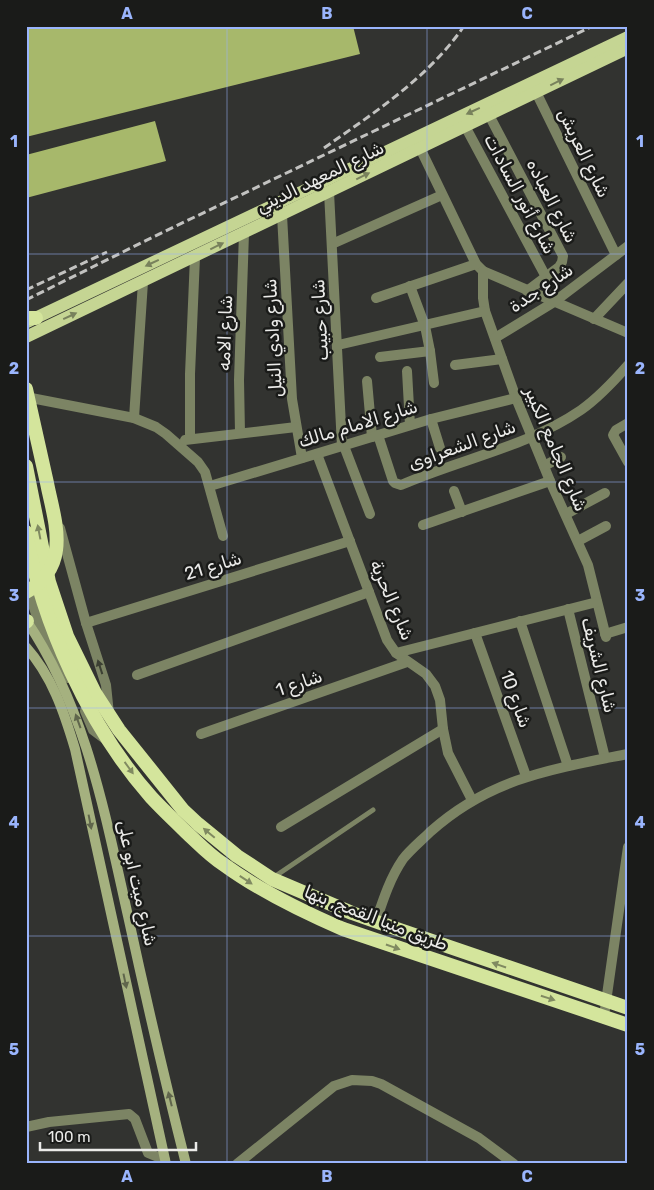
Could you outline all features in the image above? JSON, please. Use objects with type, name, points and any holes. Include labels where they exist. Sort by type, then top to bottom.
[{"type":"highway","points":[[26,389],[54,516],[56,550],[48,573],[37,585],[26,592]]},
{"type":"highway","name":"طريق منيا القمح, بنها","points":[[26,466],[54,602],[67,636],[95,693],[109,715],[151,772],[183,810],[237,856],[272,879],[376,922],[628,1008]]},
{"type":"highway","name":"طريق منيا القمح, بنها","points":[[26,532],[31,557],[56,639],[92,713],[150,796],[222,864],[269,894],[343,929],[628,1025]]},
{"type":"highway","points":[[343,929],[352,913]]},
{"type":"main road","name":"شارع المعهد الديني","points":[[30,319],[505,101],[628,37]]},
{"type":"main road","name":"شارع المعهد الديني","points":[[31,335],[489,115],[505,101],[536,92],[628,48]]},
{"type":"main road","name":"شارع ميت ابو على","points":[[26,621],[47,653],[82,732],[110,834],[150,1019],[186,1164]]},
{"type":"main road","name":"شارع ميت ابو على","points":[[26,647],[43,668],[50,681],[75,749],[165,1162]]},
{"type":"street","name":"شارع العريش","points":[[536,92],[616,255]]},
{"type":"street","name":"شارع العباده","points":[[489,115],[563,256],[559,267],[527,291]]},
{"type":"street","name":"شارع أنور السادات","points":[[466,126],[546,277]]},
{"type":"street","points":[[420,148],[476,264],[484,271],[527,291],[626,330]]},
{"type":"street","name":"شارع حبيب","points":[[328,192],[343,446],[370,514]]},
{"type":"street","points":[[332,244],[442,195]]},
{"type":"street","name":"شارع وادي النيل","points":[[282,215],[290,371],[296,427],[302,458]]},
{"type":"street","name":"شارع الامه","points":[[240,433],[239,380],[244,233]]},
{"type":"street","name":"شارع جدة","points":[[495,338],[554,302],[628,246]]},
{"type":"street","points":[[190,439],[190,374],[195,257]]},
{"type":"street","points":[[376,298],[476,264]]},
{"type":"street","name":"شارع الجامع الكبير","points":[[484,271],[482,291],[485,311],[516,398],[550,481],[588,565],[606,635],[628,628]]},
{"type":"street","points":[[134,418],[143,282]]},
{"type":"street","points":[[594,319],[628,283]]},
{"type":"street","points":[[410,286],[424,326],[430,351],[434,384]]},
{"type":"street","points":[[338,345],[485,311]]},
{"type":"street","points":[[26,345],[31,335]]},
{"type":"street","points":[[380,357],[430,351]]},
{"type":"street","points":[[455,365],[502,359]]},
{"type":"street","name":"شارع الشعراوى","points":[[375,436],[393,481],[401,485],[532,437],[581,410],[628,365]]},
{"type":"street","points":[[408,371],[410,425]]},
{"type":"street","points":[[367,381],[375,436]]},
{"type":"street","points":[[26,397],[134,418],[156,427],[175,441],[202,467],[208,477],[223,536]]},
{"type":"street","name":"شارع الامام مالك","points":[[210,486],[431,418],[516,398]]},
{"type":"street","points":[[26,401],[86,623],[106,685],[109,715]]},
{"type":"street","points":[[431,418],[440,448]]},
{"type":"street","points":[[628,422],[616,430],[613,435],[628,462]]},
{"type":"street","points":[[175,441],[296,427]]},
{"type":"street","name":"شارع الحرية","points":[[318,454],[387,640],[396,653],[426,674],[435,686],[440,700],[448,753],[472,800]]},
{"type":"street","points":[[544,466],[561,457]]},
{"type":"street","points":[[423,525],[550,481]]},
{"type":"street","points":[[454,491],[462,512]]},
{"type":"street","points":[[566,514],[605,493]]},
{"type":"street","points":[[578,541],[606,526]]},
{"type":"street","name":"شارع 21","points":[[86,623],[350,541]]},
{"type":"street","points":[[26,584],[41,629],[82,704],[93,730],[112,744]]},
{"type":"street","points":[[137,675],[369,592]]},
{"type":"street","points":[[396,653],[597,602]]},
{"type":"street","name":"شارع الشريف","points":[[568,609],[606,758]]},
{"type":"street","points":[[520,621],[568,766]]},
{"type":"street","name":"شارع 10","points":[[475,632],[526,776]]},
{"type":"street","name":"شارع 1","points":[[201,734],[407,662]]},
{"type":"street","points":[[281,827],[443,729]]},
{"type":"street","points":[[376,922],[389,883],[404,858],[443,821],[472,800],[526,776],[628,754]]},
{"type":"street","points":[[604,1016],[628,847]]},
{"type":"street","points":[[236,1164],[334,1086],[362,1079],[381,1084],[479,1138],[514,1164]]},
{"type":"street","points":[[26,1127],[49,1122],[129,1114],[136,1119],[148,1153],[165,1162]]},
{"type":"lane","points":[[272,879],[373,810]]},
{"type":"building","points":[[26,26],[353,26],[360,54],[26,137]]},
{"type":"building","points":[[155,121],[166,161],[26,198],[26,155]]},
{"type":"railway","points":[[324,148],[400,93],[434,62],[464,26]]},
{"type":"railway","points":[[26,300],[593,26]]},
{"type":"railway","points":[[26,290],[107,252]]}]
